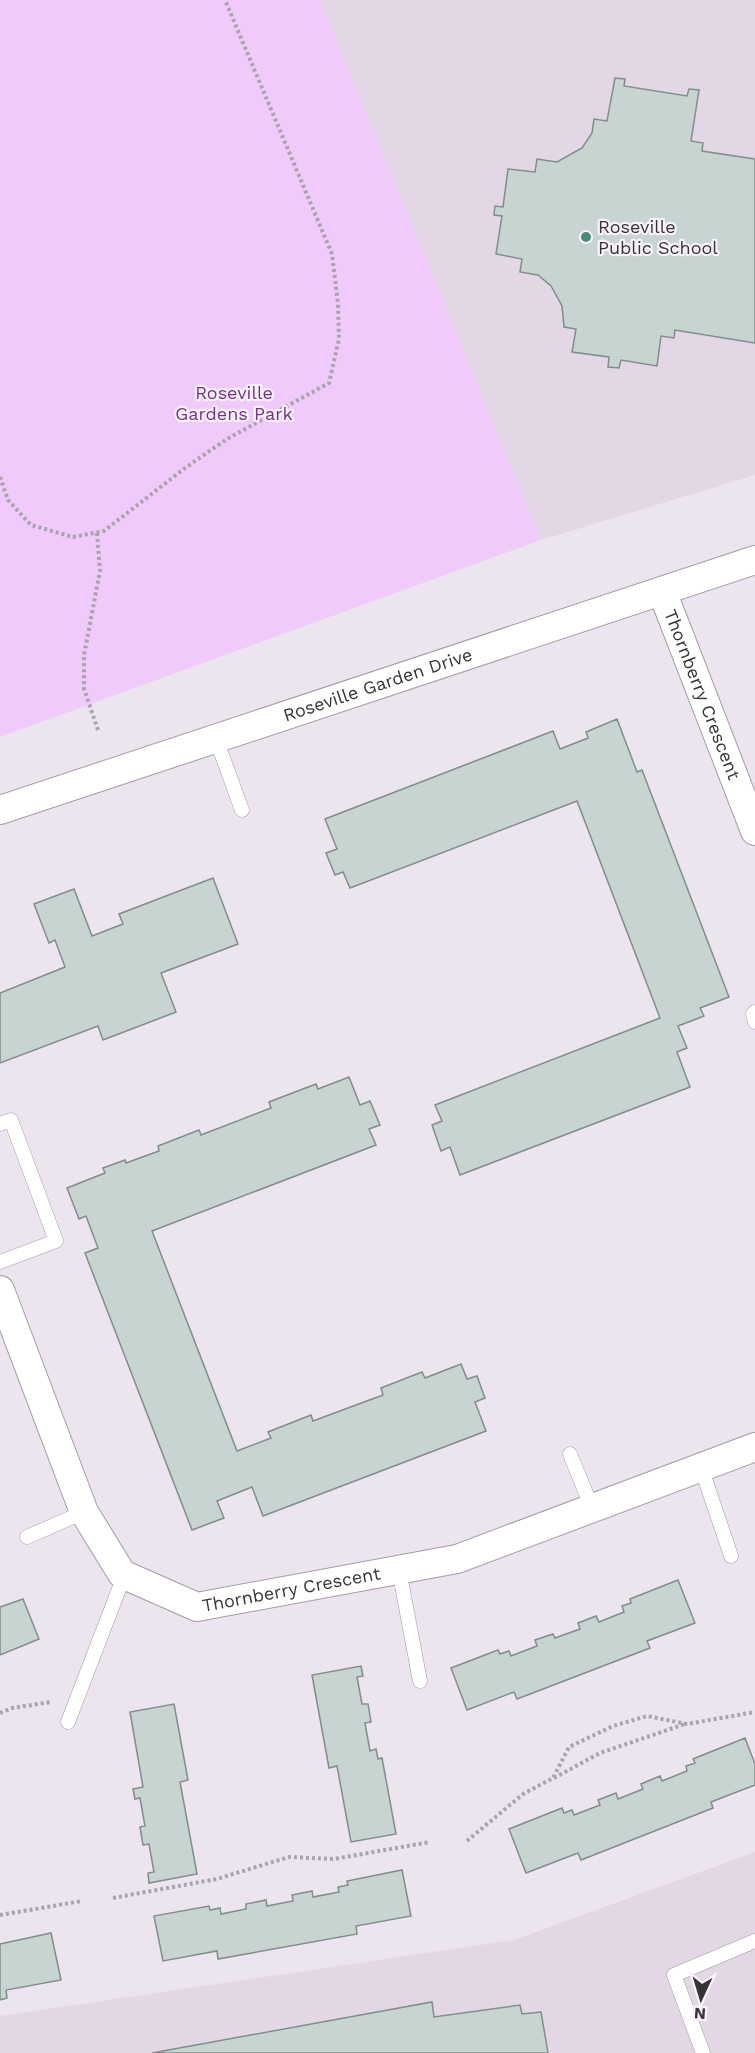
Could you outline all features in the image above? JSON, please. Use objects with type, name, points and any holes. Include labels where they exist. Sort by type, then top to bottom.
[{"type":"street","name":"Roseville Garden Drive","points":[[0,810],[755,560]]},
{"type":"street","name":"Thornberry Crescent","points":[[662,591],[755,831]]},
{"type":"street","points":[[0,1290],[84,1512],[124,1576]]},
{"type":"street","name":"Thornberry Crescent","points":[[124,1576],[197,1607],[457,1559],[755,1447]]},
{"type":"lane","points":[[216,739],[242,810]]},
{"type":"lane","points":[[755,1012],[753,1014],[755,1022]]},
{"type":"lane","points":[[0,1125],[11,1120],[56,1241],[0,1262]]},
{"type":"lane","points":[[570,1454],[592,1508]]},
{"type":"lane","points":[[701,1467],[731,1556]]},
{"type":"lane","points":[[27,1537],[84,1512]]},
{"type":"lane","points":[[399,1570],[420,1681]]},
{"type":"lane","points":[[68,1722],[124,1576]]},
{"type":"lane","points":[[703,2053],[674,1975],[755,1941]]},
{"type":"path","points":[[0,477],[8,500],[31,525],[73,537],[105,531],[185,468],[227,439],[329,383],[339,339],[338,304],[332,254],[225,0]]},
{"type":"path","points":[[97,533],[100,571],[84,655],[84,688],[98,730]]},
{"type":"path","points":[[0,1713],[12,1708],[51,1702]]},
{"type":"path","points":[[467,1841],[523,1794],[600,1753],[687,1724],[755,1712]]},
{"type":"path","points":[[553,1778],[569,1747],[613,1726],[647,1716],[687,1724]]},
{"type":"path","points":[[113,1898],[217,1879],[289,1857],[334,1859],[430,1842]]},
{"type":"path","points":[[0,1915],[82,1901]]},
{"type":"shaded area","name":"Roseville Public School","points":[[320,0],[755,0],[755,475],[541,540]]},
{"type":"shaded area","points":[[755,1852],[755,2053],[0,2053],[0,2016],[514,1940]]},
{"type":"green space","name":"Roseville Gardens Park","points":[[0,0],[320,0],[541,540],[0,737]]},
{"type":"building","points":[[615,78],[625,79],[624,86],[687,96],[689,89],[699,90],[691,141],[703,143],[702,151],[755,159],[755,343],[675,330],[674,338],[661,336],[657,366],[621,360],[619,368],[608,367],[609,357],[572,352],[576,329],[564,327],[562,306],[551,286],[538,275],[520,272],[522,259],[496,254],[502,216],[494,215],[495,206],[503,207],[508,169],[535,172],[537,159],[557,162],[582,148],[592,133],[594,119],[607,121]]},
{"type":"building","points":[[617,719],[637,772],[642,770],[729,997],[700,1008],[704,1016],[678,1026],[687,1048],[677,1052],[690,1087],[460,1175],[450,1147],[441,1151],[432,1125],[442,1121],[435,1105],[660,1018],[577,801],[350,888],[343,872],[335,875],[326,853],[337,849],[325,819],[553,731],[560,749],[588,738],[586,732]]},
{"type":"building","points":[[213,878],[238,944],[161,973],[176,1012],[103,1040],[98,1026],[0,1063],[0,993],[65,967],[55,940],[49,943],[34,904],[74,889],[92,936],[123,924],[119,914]]},
{"type":"building","points":[[349,1077],[360,1105],[370,1101],[380,1125],[369,1129],[376,1145],[152,1231],[237,1451],[271,1438],[268,1432],[311,1415],[313,1421],[383,1395],[381,1388],[422,1372],[425,1378],[461,1364],[467,1379],[477,1376],[485,1398],[475,1402],[486,1431],[263,1516],[252,1487],[217,1501],[224,1518],[192,1530],[85,1253],[98,1248],[86,1216],[79,1219],[67,1188],[105,1173],[103,1168],[125,1160],[126,1163],[159,1151],[158,1146],[199,1130],[201,1135],[271,1108],[269,1102],[316,1084],[318,1089]]},
{"type":"building","points":[[678,1580],[695,1623],[647,1641],[650,1648],[517,1699],[514,1692],[467,1710],[451,1668],[498,1650],[500,1654],[509,1651],[511,1656],[537,1646],[535,1640],[553,1634],[555,1638],[580,1629],[578,1623],[596,1616],[599,1622],[624,1612],[622,1606],[631,1603],[630,1599]]},
{"type":"building","points":[[23,1599],[39,1639],[0,1655],[0,1607]]},
{"type":"building","points":[[361,1666],[363,1676],[357,1677],[362,1704],[368,1704],[371,1722],[365,1723],[370,1751],[376,1749],[378,1759],[382,1758],[396,1834],[351,1842],[337,1766],[329,1768],[312,1675]]},
{"type":"building","points":[[174,1704],[188,1780],[180,1782],[197,1874],[149,1883],[148,1873],[154,1872],[149,1844],[143,1845],[140,1827],[145,1826],[140,1798],[135,1799],[133,1789],[143,1787],[130,1712]]},
{"type":"building","points":[[745,1738],[755,1764],[755,1785],[711,1802],[713,1808],[581,1860],[578,1853],[526,1873],[509,1829],[562,1808],[564,1813],[572,1810],[574,1815],[600,1805],[598,1800],[616,1793],[618,1799],[643,1789],[641,1784],[660,1776],[662,1781],[687,1771],[686,1766],[695,1763],[693,1759]]},
{"type":"building","points":[[402,1870],[411,1916],[356,1926],[357,1934],[218,1959],[217,1951],[163,1961],[154,1916],[209,1906],[210,1910],[220,1908],[221,1914],[246,1909],[246,1904],[266,1900],[267,1906],[293,1901],[292,1895],[312,1891],[313,1897],[339,1892],[338,1887],[348,1885],[347,1881]]},
{"type":"building","points":[[51,1933],[61,1980],[6,1990],[7,1998],[0,2000],[0,1944]]},
{"type":"building","points":[[432,2002],[434,2017],[520,2005],[522,2014],[541,2012],[548,2053],[152,2053]]},
{"type":"place","name":"Roseville Public School","points":[[586,237]]}]
